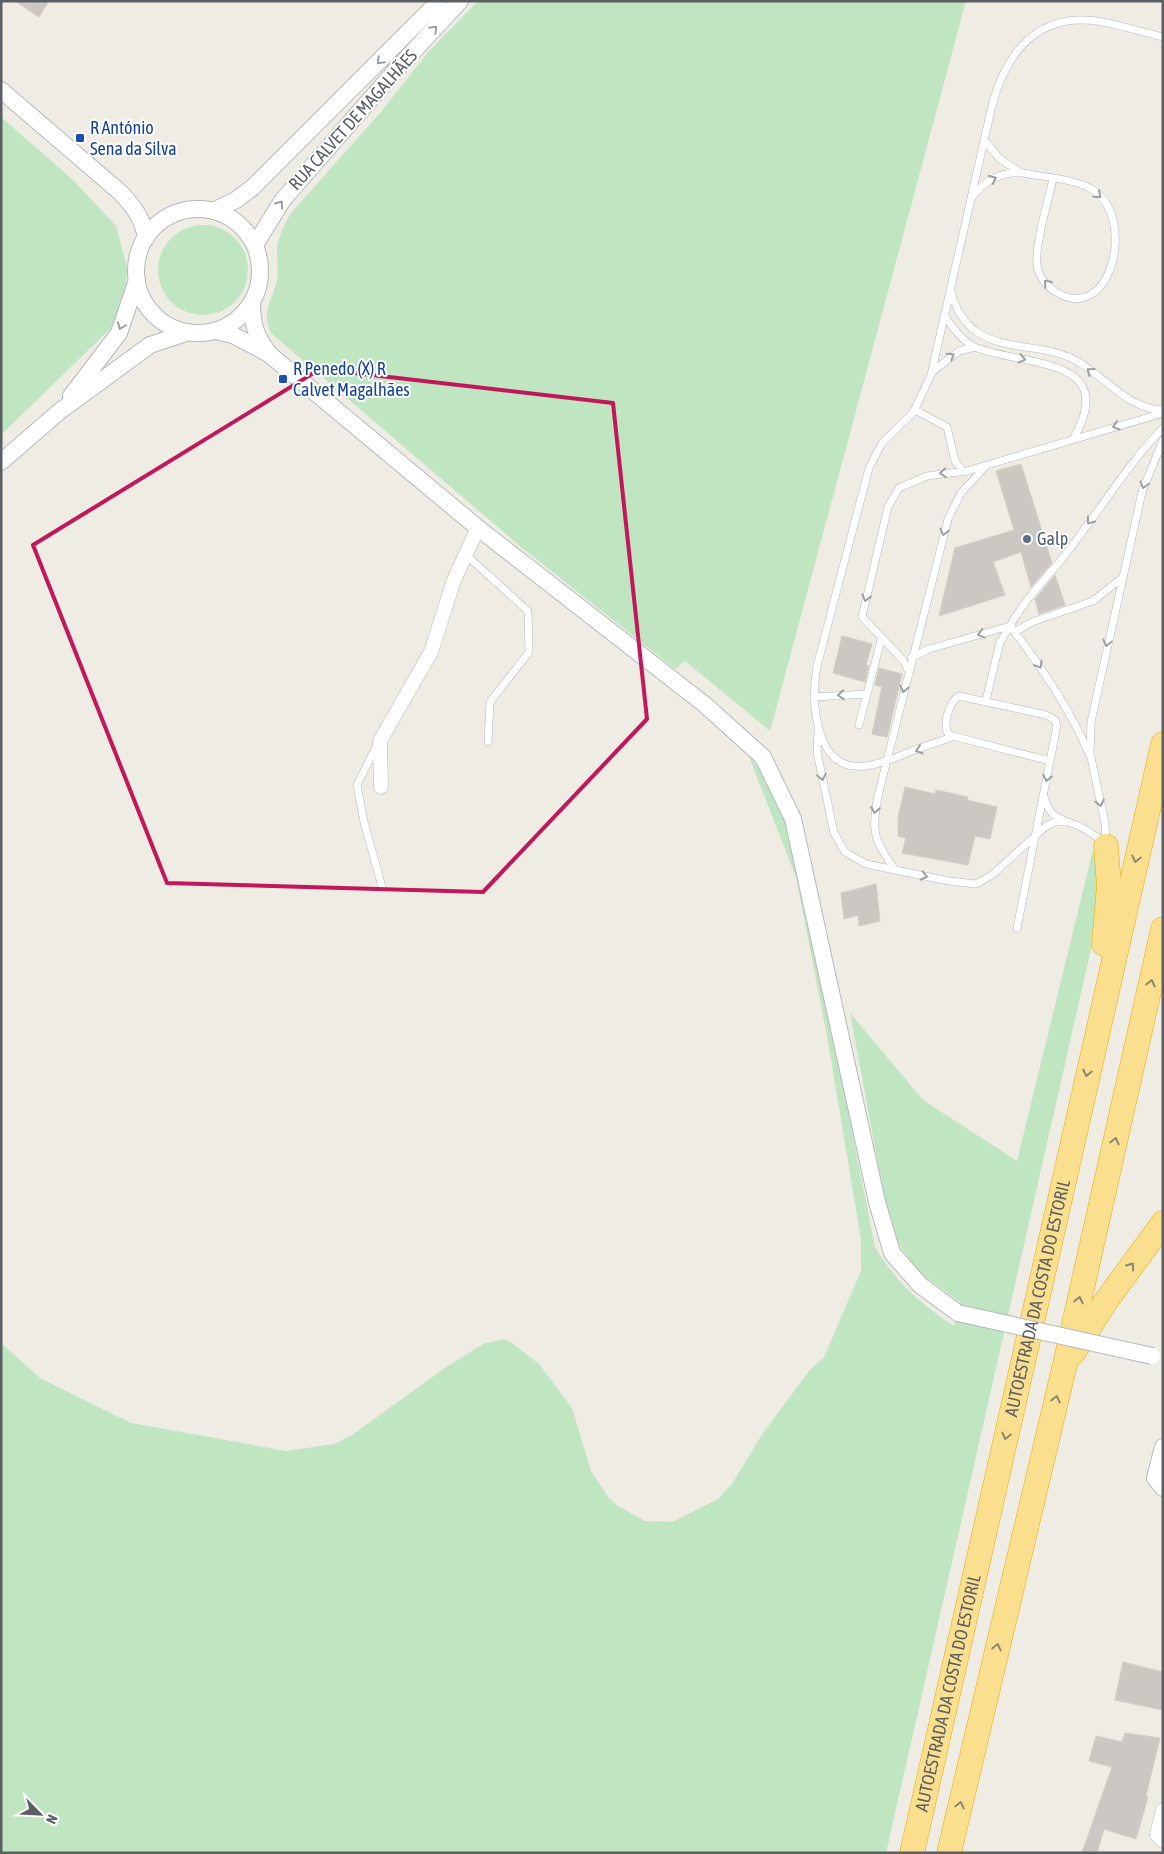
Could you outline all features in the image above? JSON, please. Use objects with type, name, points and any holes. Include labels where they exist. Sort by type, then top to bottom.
[{"type":"highway","name":"AUTOESTRADA DA COSTA DO ESTORIL","points":[[912,1853],[1163,744]]},
{"type":"highway","points":[[1098,1025],[1109,891],[1106,846]]},
{"type":"highway","name":"AUTOESTRADA DA COSTA DO ESTORIL","points":[[948,1853],[1065,1364],[1163,929]]},
{"type":"highway","points":[[1065,1364],[1104,1304],[1163,1223]]},
{"type":"street","name":"RUA CALVET DE MAGALHÃES","points":[[213,211],[236,200],[272,170],[439,1]]},
{"type":"street","name":"RUA CALVET DE MAGALHÃES","points":[[255,245],[282,201],[460,1]]},
{"type":"street","points":[[1,90],[121,193],[140,206],[170,216]]},
{"type":"street","points":[[121,193],[134,208],[144,224],[146,238]]},
{"type":"street","points":[[186,333],[168,326],[153,314],[142,298],[137,280],[137,261],[146,238],[156,225],[170,216],[198,209],[213,211],[230,218],[245,230],[255,245],[260,275],[258,290],[252,303],[230,325],[216,331]]},
{"type":"street","points":[[60,411],[119,333],[137,280]]},
{"type":"street","points":[[252,303],[252,320],[259,340],[269,354]]},
{"type":"street","points":[[1,462],[60,411],[150,345],[186,333],[216,331],[233,335],[269,354],[478,528],[704,704],[763,757],[792,819],[877,1202],[892,1253],[920,1285],[958,1313],[1157,1357]]},
{"type":"street","points":[[381,787],[380,741],[431,652],[454,580],[478,528]]},
{"type":"street","points":[[1163,1447],[1155,1478],[1163,1488]]},
{"type":"street","points":[[1163,1810],[1157,1835],[1163,1840]]},
{"type":"lane","points":[[952,737],[886,763],[862,767],[840,762],[827,749],[819,729],[814,697],[817,666],[869,468],[882,443],[915,410],[932,372],[996,90],[1004,70],[1017,50],[1037,32],[1068,21],[1095,21],[1163,37]]},
{"type":"lane","points":[[984,141],[1000,159],[1023,173]]},
{"type":"lane","points":[[971,199],[980,187],[1010,173],[1023,173],[1053,179],[1094,190],[1105,201],[1113,218],[1115,253],[1109,274],[1097,290],[1083,296],[1073,298],[1058,294],[1047,286],[1039,272],[1037,256],[1053,179]]},
{"type":"lane","points":[[951,289],[952,299],[963,318],[982,335],[1068,357],[1132,400],[1163,412]]},
{"type":"lane","points":[[945,316],[962,337],[975,347],[1058,367],[1074,376],[1084,390],[1087,407],[1084,419],[1073,439]]},
{"type":"lane","points":[[932,372],[959,352],[975,347]]},
{"type":"lane","points":[[915,410],[947,427],[955,461],[964,472]]},
{"type":"lane","points":[[908,670],[904,660],[881,640],[862,617],[892,497],[899,488],[918,479],[939,473],[964,472],[1163,412]]},
{"type":"lane","points":[[986,700],[1000,642],[1012,629],[1025,600],[1062,558],[1131,466],[1163,428]]},
{"type":"lane","points":[[1090,759],[1093,711],[1122,577],[1144,484],[1163,440]]},
{"type":"lane","points":[[895,870],[879,846],[874,832],[875,813],[886,763],[911,658],[919,636],[950,512],[973,478],[990,464]]},
{"type":"lane","points":[[466,555],[528,611],[529,652],[490,702],[488,742]]},
{"type":"lane","points":[[911,658],[929,649],[1012,629],[1093,601],[1108,591],[1122,577]]},
{"type":"lane","points":[[1012,629],[1032,654],[1074,723],[1090,759],[1103,815],[1106,846]]},
{"type":"lane","points":[[859,725],[881,640]]},
{"type":"lane","points":[[814,697],[867,694]]},
{"type":"lane","points":[[1017,928],[1033,853],[1034,836],[1057,733],[1055,720],[1037,712],[986,700],[962,696],[954,700],[945,727],[947,733],[952,737],[1050,761]]},
{"type":"lane","points":[[819,729],[817,752],[833,829],[838,843],[845,852],[859,861],[895,870],[976,884],[992,875],[1034,836],[1050,824],[1065,822]]},
{"type":"lane","points":[[380,741],[357,784],[364,822],[382,887]]},
{"type":"lane","points":[[1044,795],[1052,814],[1065,822],[1087,830],[1106,846]]},
{"type":"highlighted area","points":[[320,369],[613,403],[647,719],[483,892],[167,883],[33,545]]},
{"type":"green space","points":[[478,1],[966,1],[770,731],[685,661],[675,669],[521,547],[271,333],[268,326],[268,307],[278,277],[278,243],[281,232],[291,213],[380,113],[430,50]]},
{"type":"green space","points":[[1,117],[73,180],[116,226],[127,266],[126,291],[112,327],[1,435]]},
{"type":"green space","points":[[203,225],[212,226],[228,233],[240,245],[247,261],[247,279],[240,295],[228,307],[212,314],[203,315],[194,314],[178,307],[166,295],[159,279],[158,270],[159,261],[166,245],[178,233],[194,226]]},
{"type":"green space","points":[[748,754],[773,786],[782,805],[821,974],[875,1247],[900,1282],[920,1301],[954,1326],[960,1302],[921,1274],[899,1245],[886,1207],[850,1013],[923,1100],[1017,1161],[1093,850],[1100,859],[1099,914],[886,1853],[1,1853],[1,1343],[40,1378],[131,1423],[286,1451],[335,1444],[352,1435],[445,1368],[483,1344],[503,1339],[512,1343],[539,1364],[572,1408],[591,1471],[609,1498],[618,1506],[645,1521],[673,1522],[718,1499],[732,1484],[763,1433],[809,1371],[824,1357],[861,1271],[861,1239],[828,1041],[796,877]]},
{"type":"building","points":[[15,1],[49,1],[39,17]]},
{"type":"building","points":[[1021,464],[1052,563],[1031,587],[1021,552],[993,562],[1005,595],[939,616],[955,548],[1014,530],[996,471]]},
{"type":"building","points":[[1055,575],[1065,605],[1039,614],[1035,599]]},
{"type":"building","points":[[842,636],[872,644],[866,665],[869,666],[865,682],[833,673]]},
{"type":"building","points":[[879,668],[902,674],[887,737],[872,734],[882,687],[875,685]]},
{"type":"building","points":[[905,787],[935,794],[936,790],[968,797],[967,800],[997,807],[990,839],[975,836],[968,865],[902,853],[906,838],[898,836],[898,818]]},
{"type":"building","points":[[876,884],[880,921],[859,926],[858,915],[844,919],[841,893]]},
{"type":"building","points":[[1123,1662],[1163,1672],[1163,1710],[1115,1700]]},
{"type":"building","points":[[1125,1733],[1160,1738],[1146,1796],[1148,1797],[1136,1839],[1104,1829],[1097,1853],[1082,1853],[1112,1767],[1089,1761],[1096,1736],[1122,1742]]},
{"type":"place","name":"R António Sena da Silva","points":[[80,138]]},
{"type":"place","name":"R Penedo (X) R Calvet Magalhães","points":[[283,379]]},
{"type":"place","name":"Galp","points":[[1027,539]]}]
